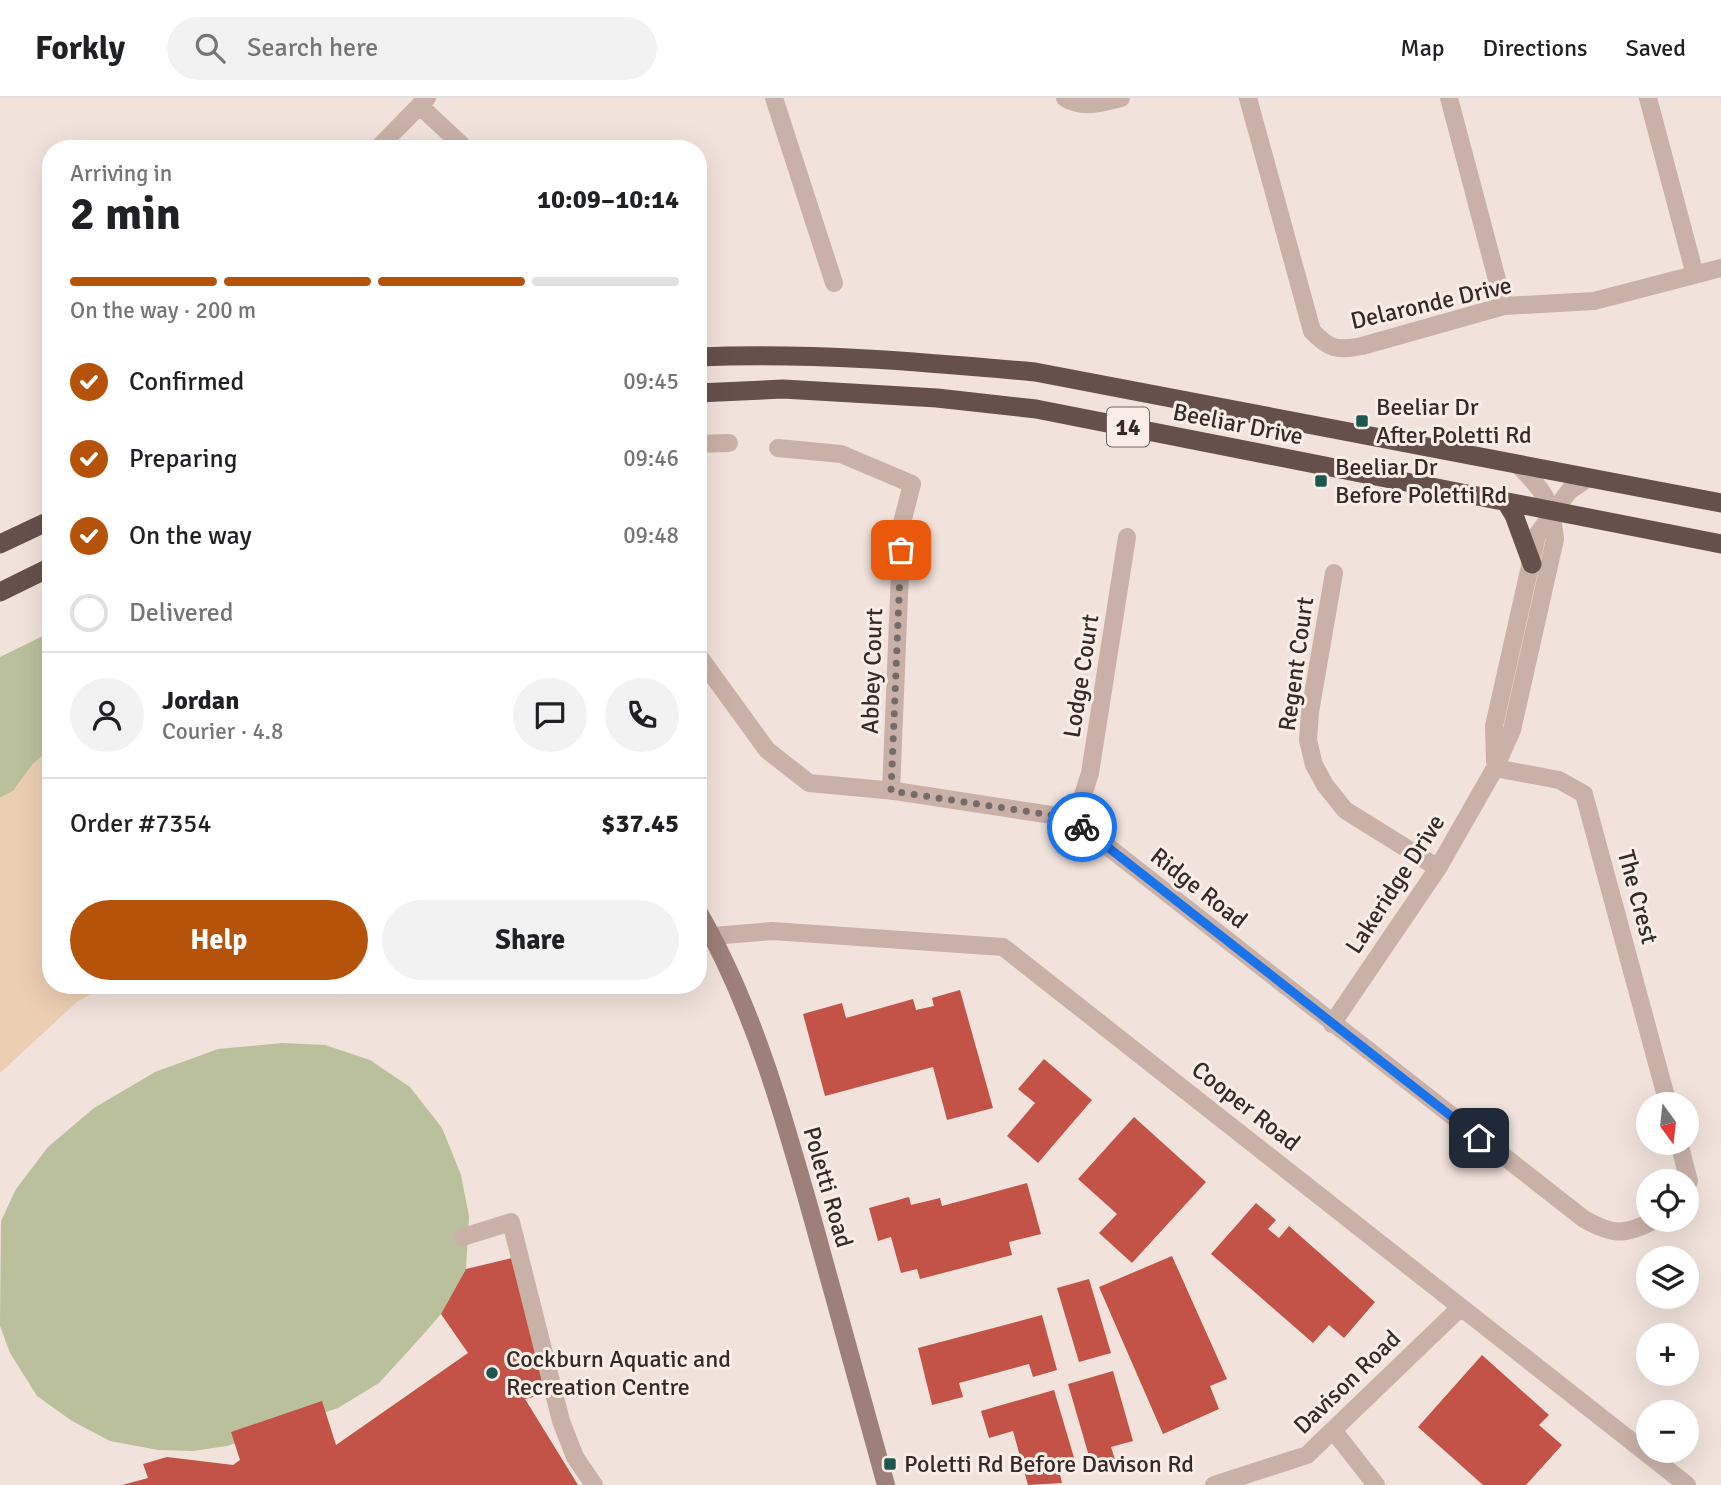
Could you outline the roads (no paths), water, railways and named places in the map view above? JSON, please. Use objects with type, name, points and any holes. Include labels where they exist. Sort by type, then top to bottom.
[{"type":"highway","name":"Beeliar Drive","points":[[707,357],[780,356],[948,364],[1035,372],[1721,503]]},
{"type":"highway","name":"Beeliar Drive","points":[[707,393],[783,389],[937,398],[1036,409],[1721,544]]},
{"type":"highway","points":[[1506,502],[1514,515],[1532,564]]},
{"type":"highway","points":[[0,544],[42,524]]},
{"type":"highway","points":[[0,592],[42,571]]},
{"type":"main road","name":"Poletti Road","points":[[707,926],[746,1013],[783,1117],[886,1485]]},
{"type":"street","points":[[774,98],[834,283]]},
{"type":"street","points":[[1065,98],[1082,104],[1093,104],[1121,98]]},
{"type":"street","name":"Delaronde Drive","points":[[1248,98],[1312,331],[1332,348],[1362,346],[1504,306],[1594,301],[1721,268]]},
{"type":"street","points":[[1449,98],[1504,306]]},
{"type":"street","points":[[1648,98],[1695,275]]},
{"type":"street","points":[[386,140],[424,102],[458,140]]},
{"type":"street","points":[[707,444],[729,443]]},
{"type":"street","name":"Abbey Court","points":[[778,448],[841,454],[912,484],[902,523],[891,791]]},
{"type":"street","name":"Lakeridge Drive","points":[[1332,1024],[1438,868],[1495,768],[1512,730],[1555,539],[1552,511],[1542,489],[1518,465]]},
{"type":"street","points":[[1495,768],[1494,726],[1537,535],[1569,491],[1588,478]]},
{"type":"street","name":"Lodge Court","points":[[1071,818],[1083,795],[1090,773],[1127,537]]},
{"type":"street","name":"Regent Court","points":[[1334,573],[1310,712],[1308,740],[1314,765],[1325,785],[1345,810],[1438,868]]},
{"type":"street","name":"Ridge Road","points":[[707,667],[767,750],[808,783],[891,791],[1071,818],[1584,1219],[1604,1230],[1620,1234],[1636,1228]]},
{"type":"street","name":"The Crest","points":[[1495,768],[1559,780],[1584,794],[1665,1092]]},
{"type":"street","name":"Cooper Road","points":[[713,936],[772,931],[1003,947],[1687,1485]]},
{"type":"street","points":[[463,1237],[511,1222],[564,1432],[575,1457],[594,1485]]},
{"type":"street","name":"Davison Road","points":[[1214,1485],[1307,1455],[1461,1307]]},
{"type":"street","points":[[1333,1430],[1376,1485]]},
{"type":"place","name":"Beeliar Dr After Poletti Rd","points":[[1362,421]]},
{"type":"place","name":"Beeliar Dr Before Poletti Rd","points":[[1321,481]]},
{"type":"place","name":"Cockburn Aquatic and Recreation Centre","points":[[492,1373]]},
{"type":"place","name":"Poletti Rd Before Davison Rd","points":[[890,1464]]}]
